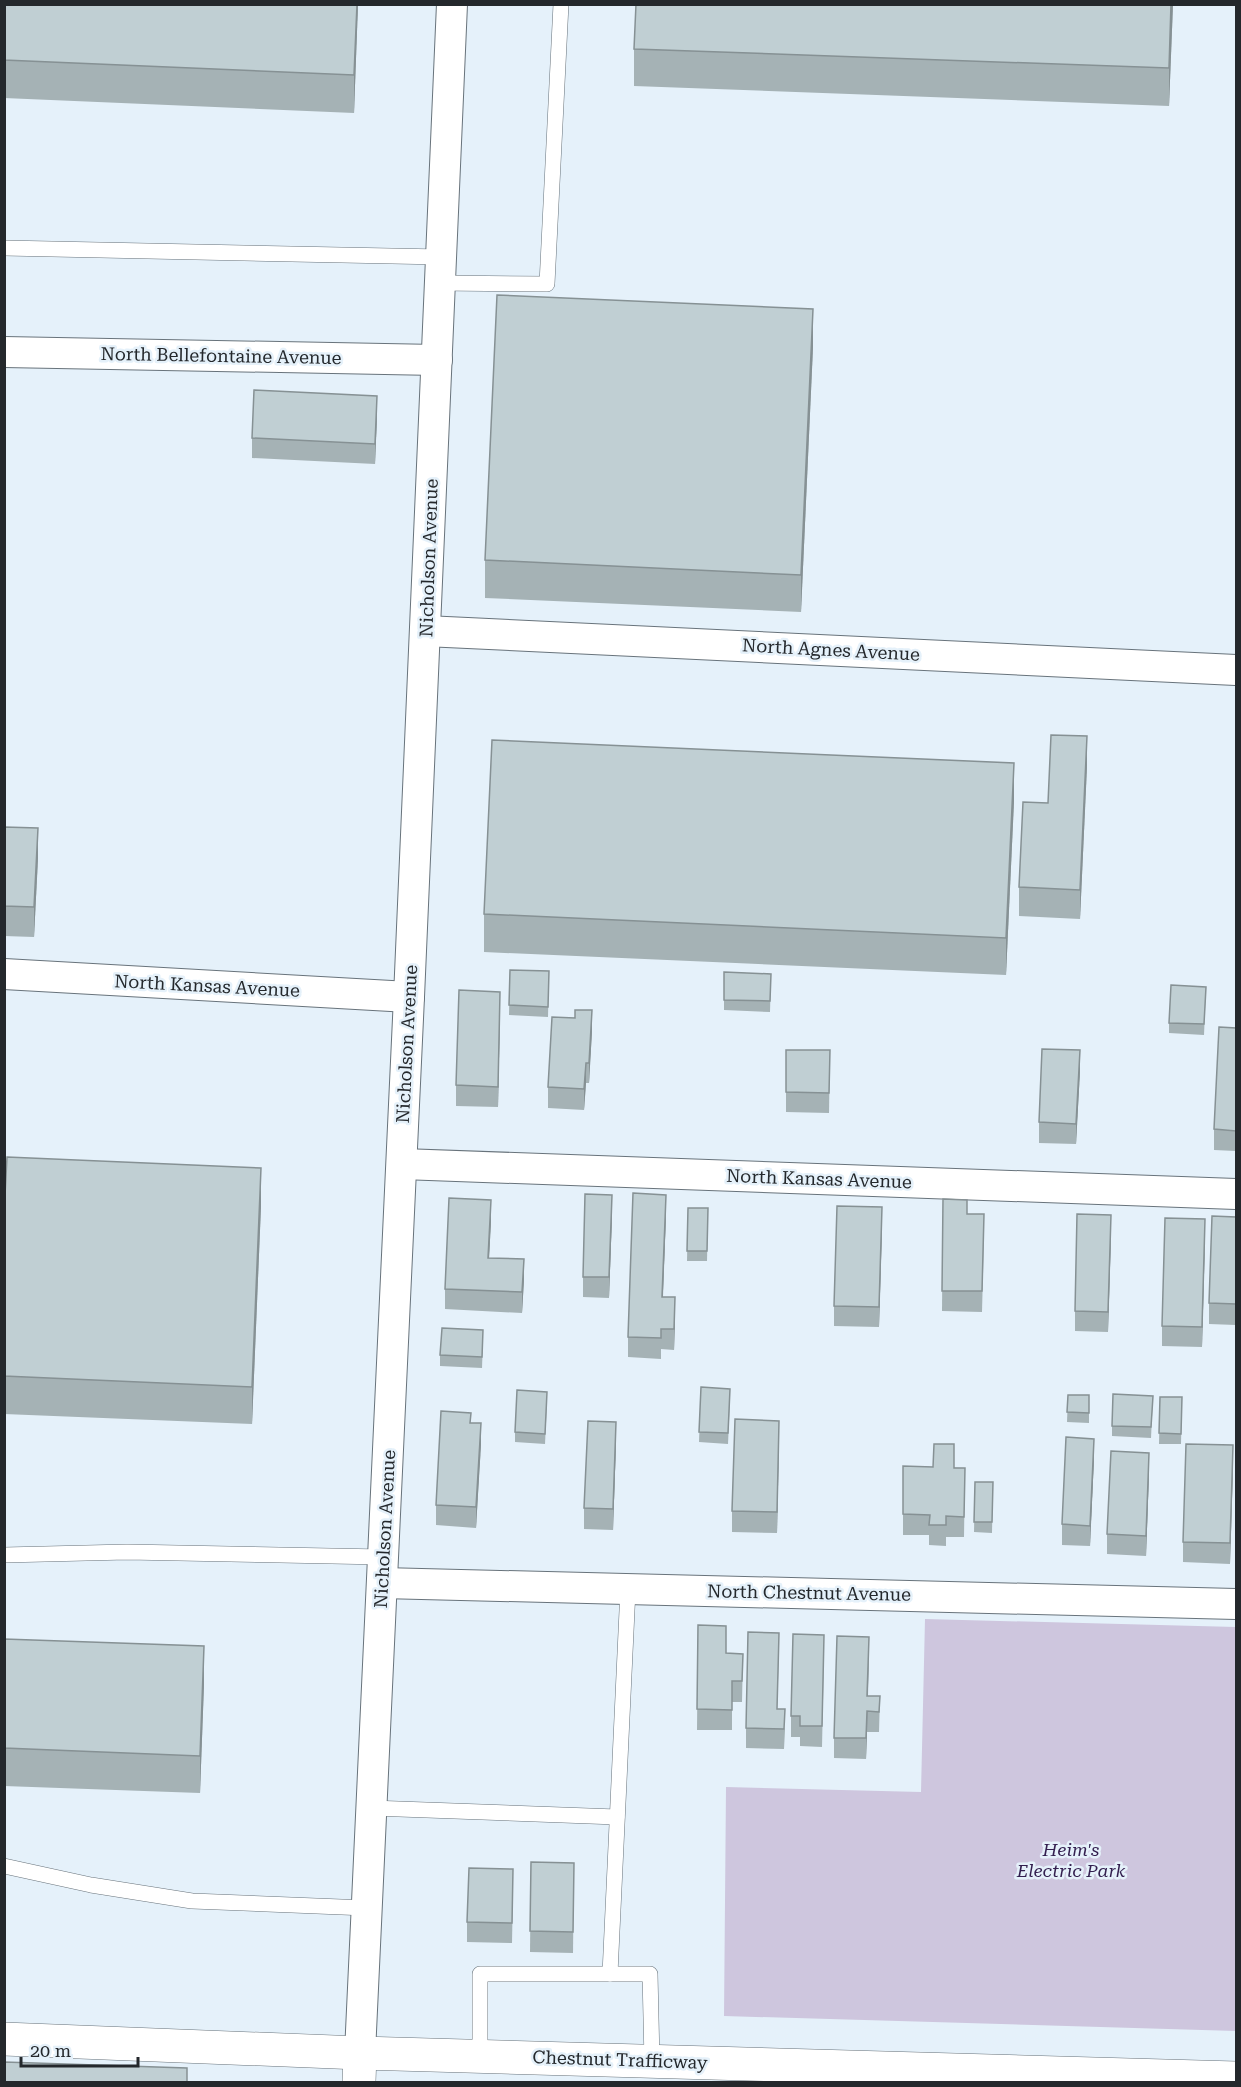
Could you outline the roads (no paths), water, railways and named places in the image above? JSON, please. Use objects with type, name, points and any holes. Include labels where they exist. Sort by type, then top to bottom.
[{"type":"street","name":"Nicholson Avenue","points":[[359,2068],[402,1164],[452,4]]},
{"type":"street","name":"North Bellefontaine Avenue","points":[[4,352],[437,360]]},
{"type":"street","name":"North Agnes Avenue","points":[[425,631],[1236,670]]},
{"type":"street","name":"North Kansas Avenue","points":[[4,974],[409,997]]},
{"type":"street","name":"North Kansas Avenue","points":[[402,1164],[1236,1194]]},
{"type":"street","name":"North Chestnut Avenue","points":[[383,1570],[628,1589],[1236,1604]]},
{"type":"street","name":"Chestnut Trafficway","points":[[4,2039],[359,2068],[480,2056],[652,2061],[752,2073],[1236,2078]]},
{"type":"lane","points":[[4,248],[441,270],[548,284],[561,4]]},
{"type":"lane","points":[[4,1555],[127,1552],[383,1570]]},
{"type":"lane","points":[[610,1974],[628,1589]]},
{"type":"lane","points":[[371,1808],[617,1817]]},
{"type":"lane","points":[[4,1866],[91,1885],[192,1901],[367,1908]]},
{"type":"lane","points":[[480,2056],[480,1974],[650,1974],[652,2061]]},
{"type":"park label","name":"Heim's Electric Park","points":[[1071,1860]]}]
